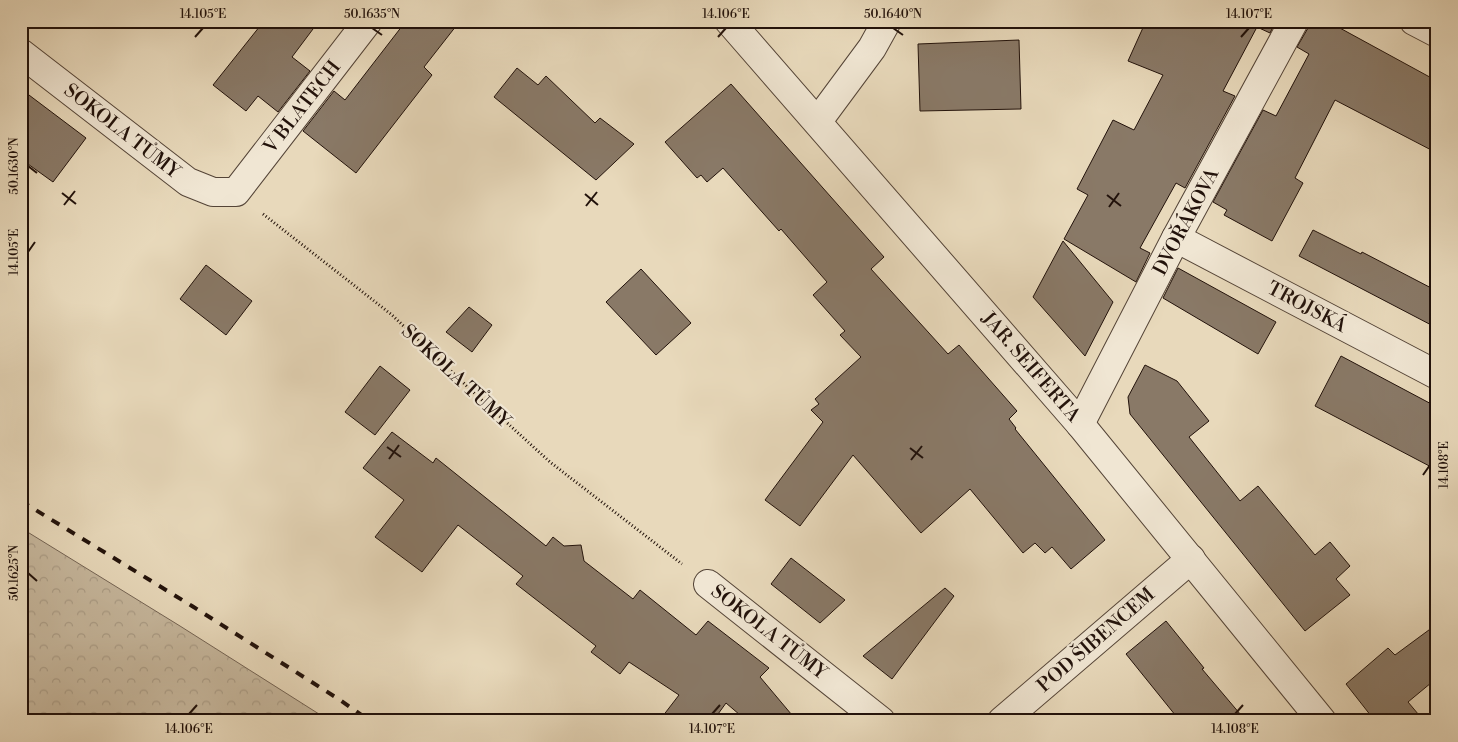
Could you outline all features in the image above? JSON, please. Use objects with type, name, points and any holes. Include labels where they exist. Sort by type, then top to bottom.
[{"type":"street","name":"V BLATECH","points":[[236,192],[368,21]]},
{"type":"street","name":"JAR. SEIFERTA","points":[[729,21],[1080,424],[1322,721]]},
{"type":"street","points":[[818,121],[872,48],[886,21]]},
{"type":"street","name":"DVOŘÁKOVA","points":[[1080,424],[1176,238],[1294,21]]},
{"type":"street","points":[[1414,21],[1437,33]]},
{"type":"street","name":"SOKOLA TŮMY","points":[[21,53],[188,182],[213,192],[236,192]]},
{"type":"street","name":"TROJSKÁ","points":[[1176,238],[1437,375]]},
{"type":"street","name":"POD ŠIBENCEM","points":[[1002,721],[1191,559]]},
{"type":"street","name":"SOKOLA TŮMY","points":[[708,584],[881,721]]},
{"type":"path","name":"SOKOLA TŮMY","points":[[236,192],[392,315],[472,392],[550,462],[708,584]]},
{"type":"green space","points":[[21,528],[180,626],[330,721],[21,721]]},
{"type":"building","points":[[264,21],[319,21],[292,57],[310,71],[278,112],[258,96],[246,111],[213,85]]},
{"type":"building","points":[[406,21],[460,21],[424,67],[432,75],[356,173],[303,131],[334,91],[345,100]]},
{"type":"building","points":[[1146,21],[1276,21],[1270,33],[1257,27],[1223,91],[1235,96],[1185,188],[1176,183],[1140,248],[1150,253],[1136,282],[1064,239],[1088,195],[1077,189],[1113,120],[1134,130],[1163,75],[1128,61]]},
{"type":"building","points":[[1310,21],[1327,21],[1437,81],[1437,153],[1335,100],[1295,178],[1303,183],[1272,241],[1224,215],[1227,210],[1213,202],[1263,110],[1276,116],[1309,54],[1297,47]]},
{"type":"building","points":[[1019,40],[1021,109],[920,111],[918,44]]},
{"type":"building","points":[[517,68],[538,85],[546,76],[595,123],[600,118],[634,144],[596,180],[494,97]]},
{"type":"building","points":[[731,84],[884,257],[871,269],[948,354],[959,345],[1017,411],[1009,419],[1015,429],[1105,540],[1071,569],[1052,547],[1045,553],[1035,543],[1023,553],[970,489],[921,533],[853,455],[800,526],[765,500],[823,422],[811,410],[819,404],[815,399],[861,357],[840,335],[845,331],[813,295],[827,282],[781,229],[779,231],[723,168],[707,182],[701,175],[697,178],[665,142]]},
{"type":"building","points":[[21,89],[86,138],[53,182],[21,159]]},
{"type":"building","points":[[1313,230],[1361,254],[1362,252],[1437,291],[1437,328],[1299,256]]},
{"type":"building","points":[[1063,241],[1113,302],[1085,356],[1033,297]]},
{"type":"building","points":[[206,265],[252,301],[226,335],[180,299]]},
{"type":"building","points":[[1178,268],[1276,322],[1258,354],[1163,298]]},
{"type":"building","points":[[641,269],[691,323],[656,355],[606,302]]},
{"type":"building","points":[[469,307],[492,325],[472,352],[446,332]]},
{"type":"building","points":[[1341,356],[1437,407],[1437,470],[1315,406]]},
{"type":"building","points":[[1145,365],[1177,381],[1209,421],[1189,437],[1240,501],[1258,486],[1315,555],[1330,542],[1350,566],[1336,579],[1350,595],[1305,631],[1130,414],[1128,397]]},
{"type":"building","points":[[380,366],[410,390],[375,435],[345,412]]},
{"type":"building","points":[[392,432],[433,463],[436,458],[546,546],[553,537],[564,546],[581,545],[584,561],[633,599],[640,590],[696,635],[708,621],[769,668],[760,677],[797,721],[747,721],[726,703],[713,721],[659,721],[679,695],[629,662],[620,674],[591,652],[596,646],[516,584],[523,576],[458,525],[422,572],[375,537],[404,500],[363,468]]},
{"type":"building","points":[[791,558],[845,600],[820,623],[771,584]]},
{"type":"building","points":[[945,588],[954,596],[892,679],[863,656]]},
{"type":"building","points":[[1166,621],[1204,668],[1202,669],[1246,721],[1180,721],[1126,654]]},
{"type":"building","points":[[1437,624],[1437,678],[1408,702],[1424,721],[1375,721],[1346,684],[1388,648],[1395,655]]},
{"type":"railway","points":[[21,501],[192,606],[370,721]]}]
